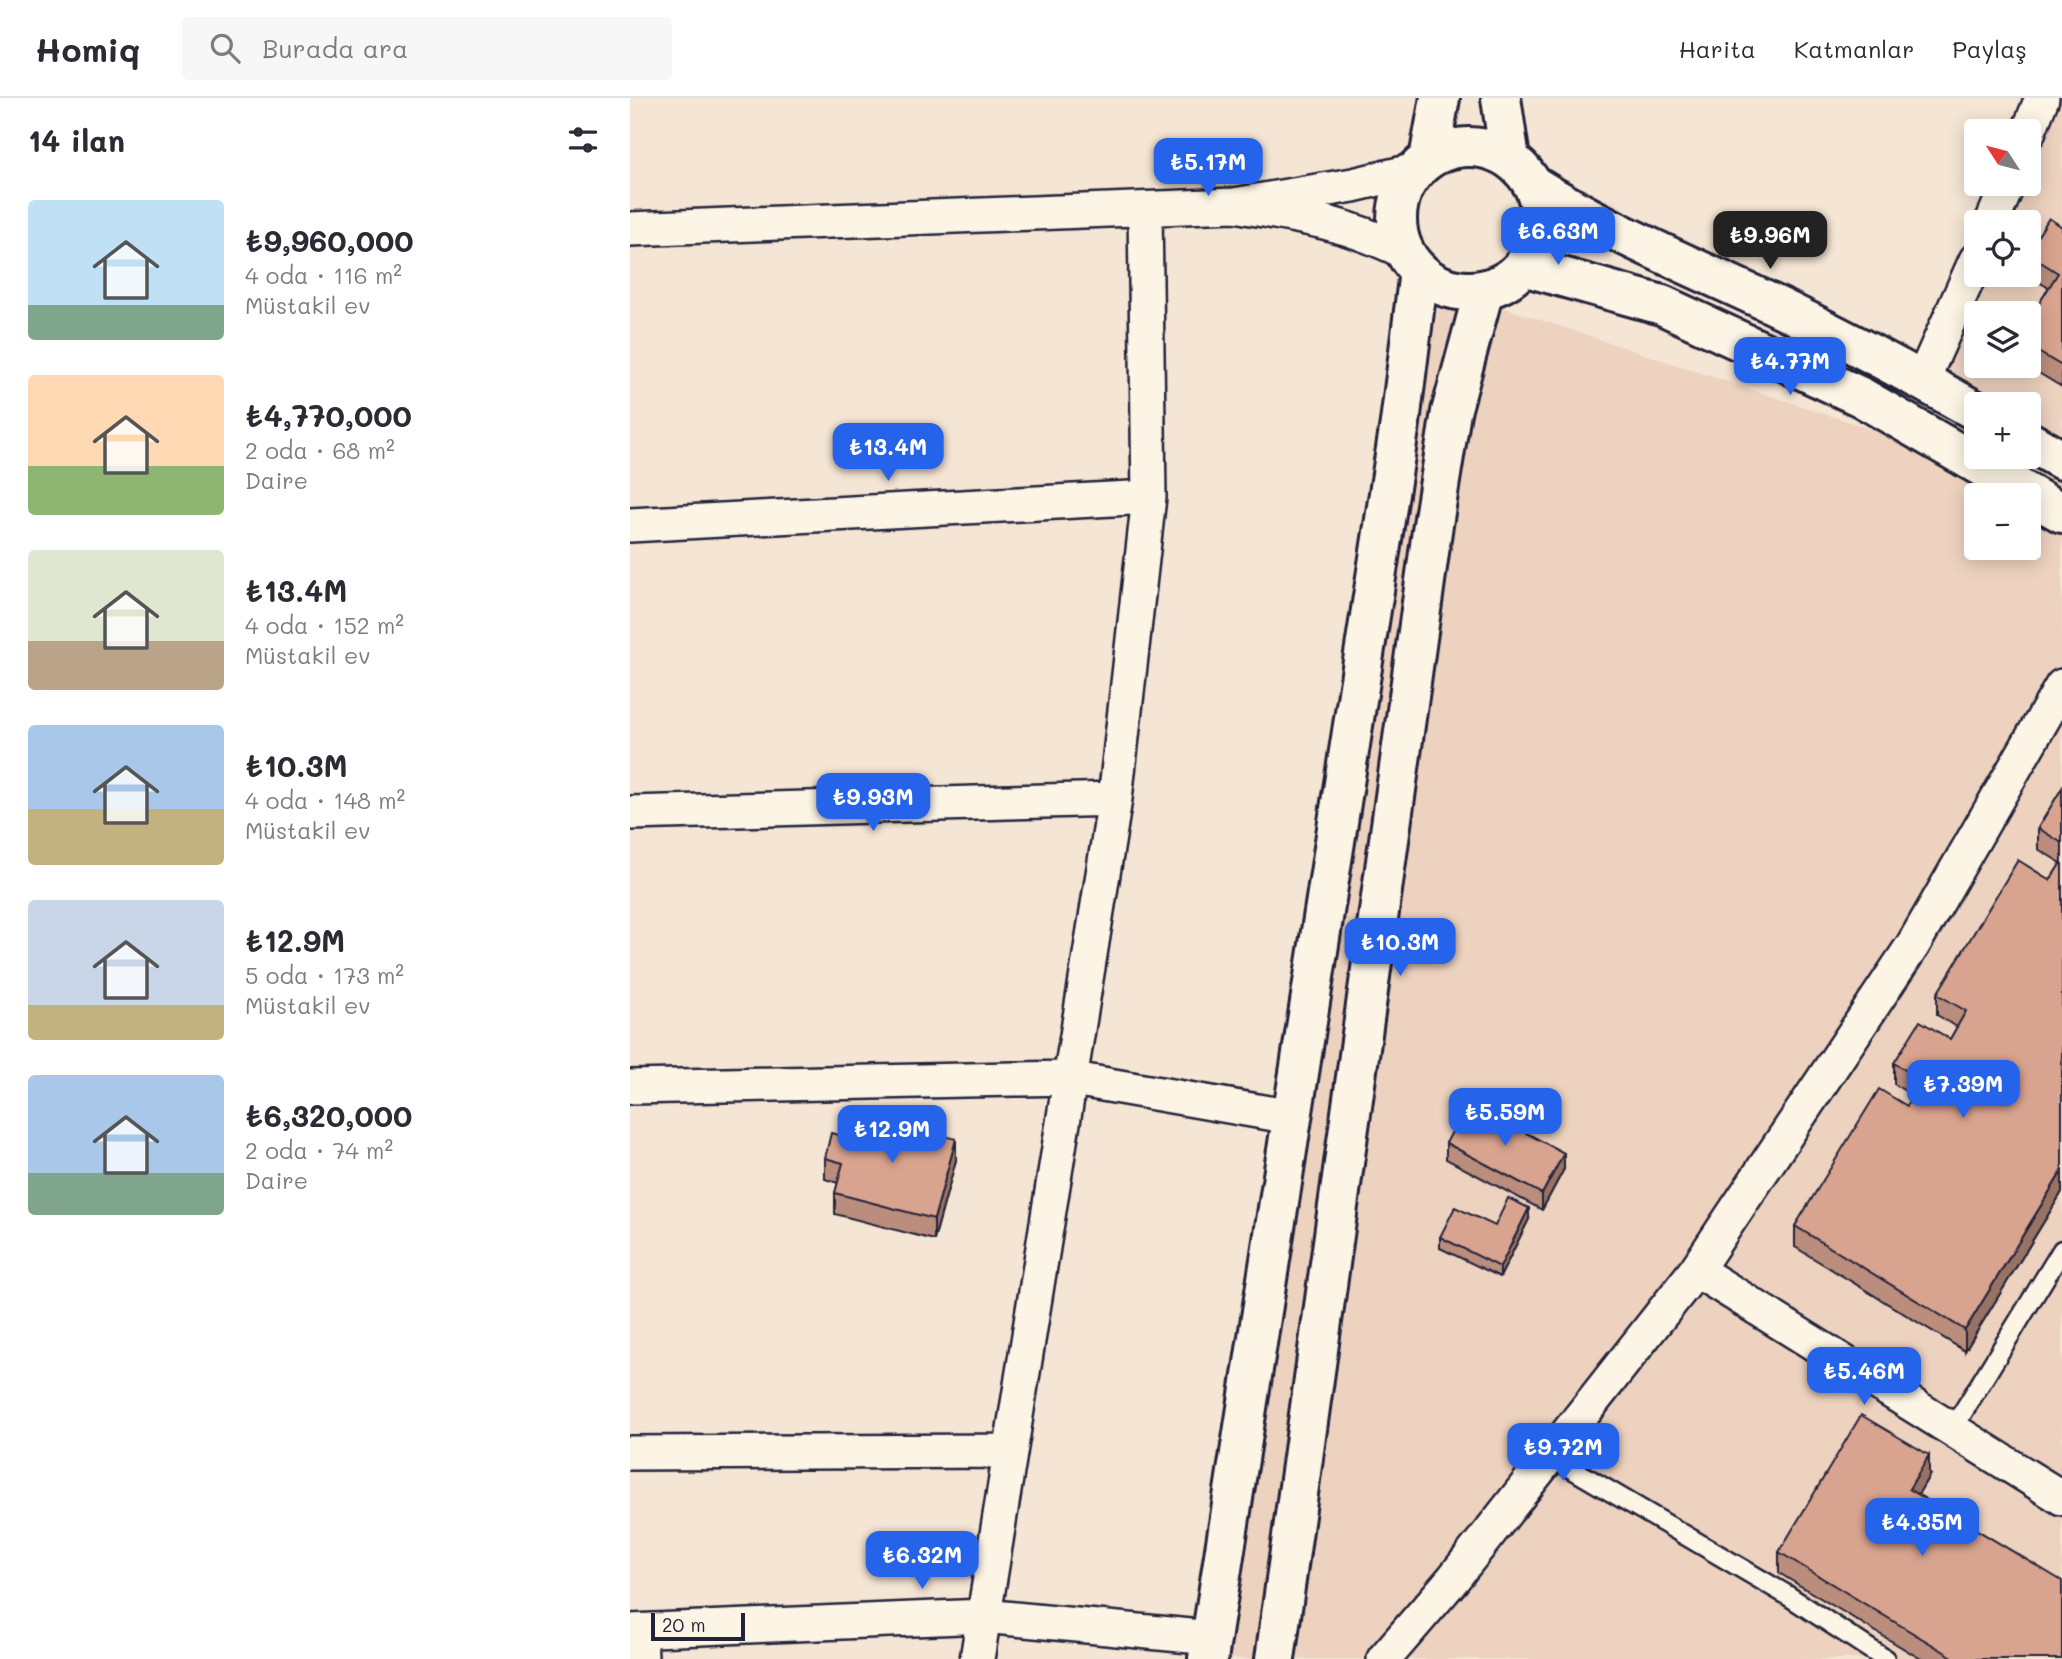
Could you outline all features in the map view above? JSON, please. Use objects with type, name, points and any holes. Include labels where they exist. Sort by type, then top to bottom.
[{"type":"main road","points":[[1440,98],[1422,165],[1406,184],[1398,206],[1398,230],[1412,261],[1438,284],[1461,291],[1483,290],[1506,281],[1523,266],[1536,247],[1541,224],[1539,201],[1522,172],[1501,98]]},
{"type":"main road","points":[[1422,165],[1461,147],[1495,151],[1578,213],[1787,311],[1964,404]]},
{"type":"main road","points":[[1210,1648],[1400,423],[1412,261]]},
{"type":"main road","points":[[1523,266],[1662,304],[1861,397],[2062,513]]},
{"type":"main road","points":[[1275,1659],[1442,465],[1451,412],[1483,290]]},
{"type":"main road","points":[[2041,448],[2062,460]]},
{"type":"street","points":[[2034,119],[2042,98]]},
{"type":"street","points":[[630,229],[1234,205],[1353,185],[1422,165]]},
{"type":"street","points":[[1234,205],[1327,220],[1364,233],[1412,261]]},
{"type":"street","points":[[978,1659],[1115,799],[1149,497],[1145,210]]},
{"type":"street","points":[[1922,381],[1964,287]]},
{"type":"street","points":[[630,525],[1149,497]]},
{"type":"street","points":[[1384,1659],[1453,1579],[1696,1270],[1913,945],[2062,686]]},
{"type":"street","points":[[630,813],[1115,799]]},
{"type":"street","points":[[630,1087],[1069,1079],[1292,1117]]},
{"type":"street","points":[[1696,1270],[2062,1498]]},
{"type":"street","points":[[630,1453],[1010,1451]]},
{"type":"street","points":[[637,1640],[984,1616],[1210,1648]]},
{"type":"lane","points":[[1951,1430],[2062,1250]]},
{"type":"lane","points":[[1550,1456],[1787,1595],[1885,1659]]},
{"type":"shaded area","points":[[2021,98],[2062,98],[2062,1659],[1230,1659],[1441,287],[1892,436],[1964,247],[1964,287],[2041,287],[2041,210],[1978,210],[1983,196],[2041,196],[2041,119],[2013,119]]},
{"type":"building","points":[[2049,218],[2062,227],[2062,366],[2041,354],[2040,301],[2058,273],[2041,262],[2041,231]]},
{"type":"building","points":[[2062,788],[2062,843],[2038,828]]},
{"type":"building","points":[[2018,860],[2050,880],[2062,861],[2062,1171],[1965,1330],[1795,1226],[1879,1089],[1907,1106],[1923,1081],[1894,1063],[1920,1021],[1950,1039],[1966,1011],[1937,994]]},
{"type":"building","points":[[1468,1102],[1564,1153],[1542,1194],[1446,1143]]},
{"type":"building","points":[[854,1112],[956,1139],[934,1219],[835,1193],[843,1163],[825,1158],[831,1133],[847,1137]]},
{"type":"building","points":[[1508,1198],[1529,1208],[1500,1267],[1440,1237],[1455,1207],[1495,1226]]},
{"type":"building","points":[[1861,1415],[1929,1455],[1909,1489],[2062,1581],[2062,1659],[1956,1659],[1779,1552]]}]
